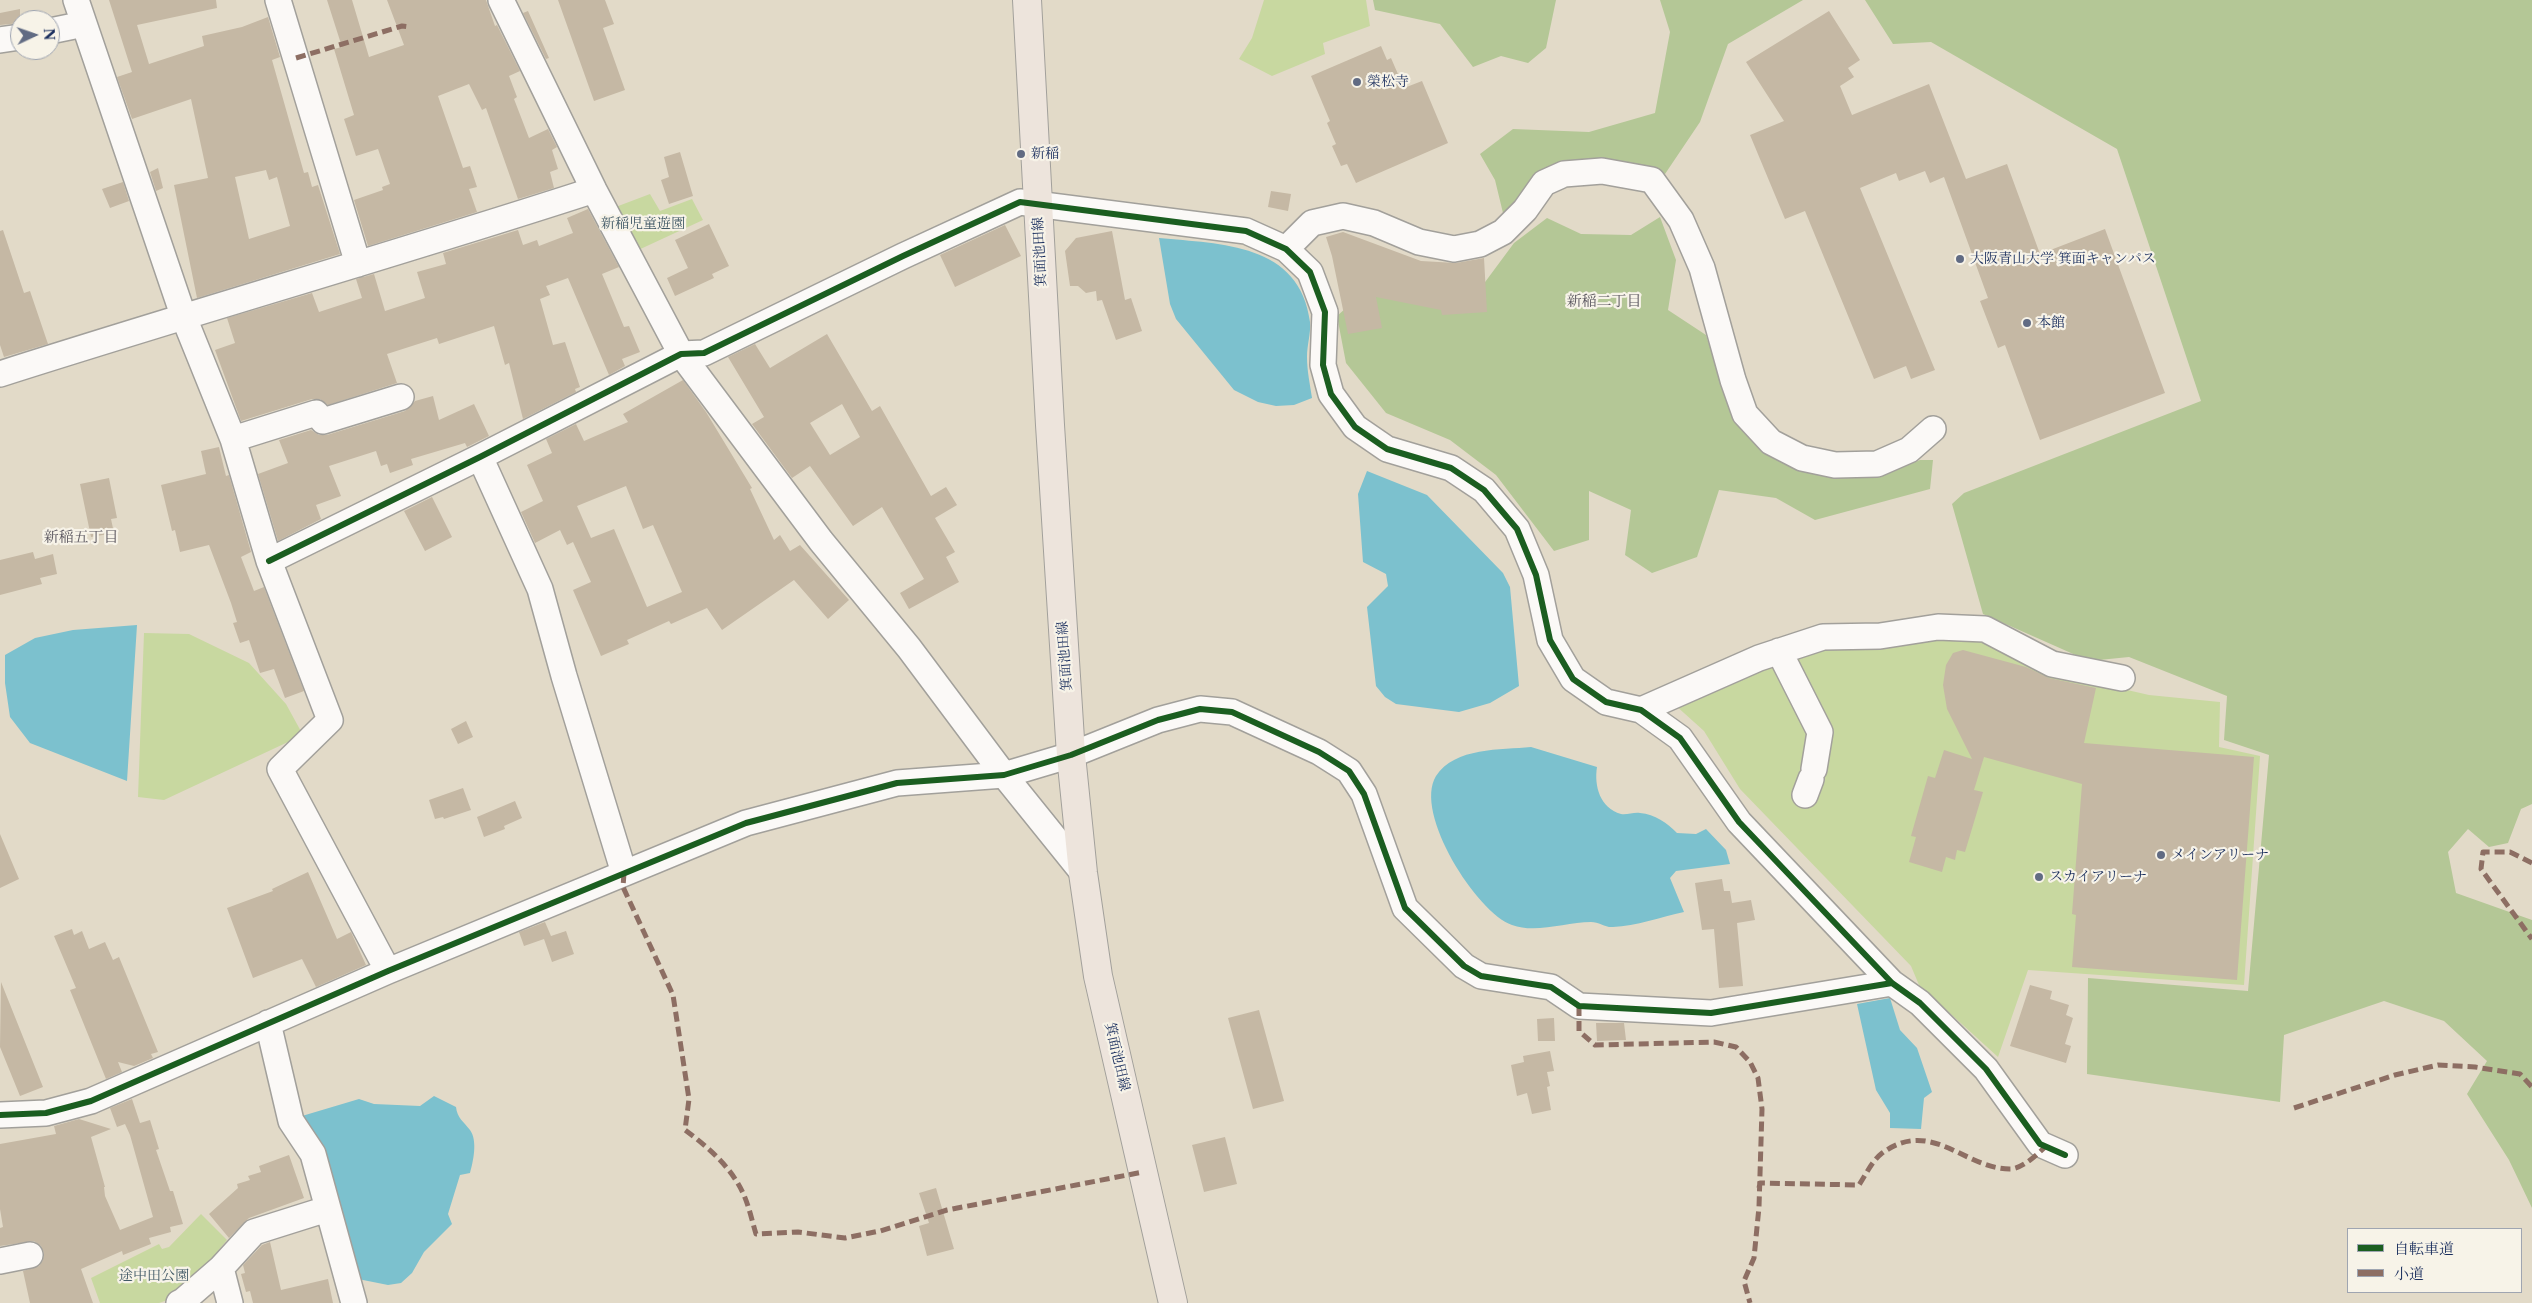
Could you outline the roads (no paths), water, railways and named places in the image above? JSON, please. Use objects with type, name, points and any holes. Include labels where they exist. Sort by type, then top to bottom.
[{"type":"main road","name":"箕面池田線","points":[[1027,0],[1037,203],[1071,755],[1083,873],[1098,976],[1173,1303]]},
{"type":"street","points":[[76,0],[183,316],[233,438],[269,561],[330,720],[280,769],[388,971]]},
{"type":"street","points":[[278,0],[358,264]]},
{"type":"street","points":[[501,0],[594,190],[681,354],[821,541],[909,648],[1004,775],[1083,873]]},
{"type":"street","points":[[60,29],[84,24]]},
{"type":"street","points":[[1286,249],[1312,223],[1343,216],[1374,223],[1419,242],[1454,249],[1480,244],[1503,232],[1525,210],[1544,183],[1564,174],[1602,171],[1652,180],[1681,220],[1702,268],[1733,380],[1745,414],[1771,442],[1802,458],[1811,460],[1836,465],[1877,464],[1908,450],[1933,429]]},
{"type":"street","points":[[0,374],[183,316],[464,232],[594,190]]},
{"type":"street","points":[[269,561],[480,457],[681,354],[704,353],[1020,202],[1246,231],[1286,249],[1310,272],[1325,312],[1323,365],[1331,394],[1356,427],[1387,449],[1451,468],[1484,490],[1517,529],[1536,575],[1550,640],[1573,679],[1606,702],[1641,710],[1680,738],[1739,822],[1892,983],[1920,1003],[1986,1070],[2040,1144],[2065,1155]]},
{"type":"street","points":[[233,438],[316,413],[323,420],[401,397]]},
{"type":"street","points":[[480,457],[540,589],[564,676],[624,873]]},
{"type":"street","points":[[1641,710],[1779,651],[1823,637],[1880,636],[1938,627],[1985,629],[2052,664],[2122,678]]},
{"type":"street","points":[[1779,651],[1820,732],[1810,781]]},
{"type":"street","points":[[0,1115],[46,1113],[91,1101],[388,971],[746,823],[897,783],[1004,775],[1071,755],[1158,720],[1200,709],[1232,712],[1319,752],[1349,771],[1364,794],[1405,908],[1464,966],[1480,976],[1551,988],[1579,1006],[1711,1013],[1892,983]]},
{"type":"street","points":[[268,1023],[291,1121],[313,1154],[354,1303]]},
{"type":"street","points":[[179,1303],[221,1268],[254,1232],[327,1209]]},
{"type":"street","points":[[0,1260],[30,1255]]},
{"type":"street","points":[[221,1268],[230,1303]]},
{"type":"water","points":[[1159,238],[1231,246],[1274,262],[1291,276],[1303,296],[1310,322],[1307,362],[1312,398],[1294,405],[1276,406],[1258,402],[1234,390],[1176,319],[1170,304]]},
{"type":"water","points":[[1367,471],[1427,495],[1503,573],[1510,587],[1519,686],[1490,703],[1459,712],[1396,704],[1385,697],[1376,686],[1367,607],[1388,586],[1386,574],[1363,562],[1358,494]]},
{"type":"water","points":[[137,625],[127,781],[30,743],[10,717],[5,683],[5,655],[35,638],[73,630]]},
{"type":"water","points":[[1531,747],[1597,767],[1596,774],[1600,795],[1603,802],[1614,811],[1621,814],[1638,813],[1651,815],[1677,833],[1696,834],[1706,829],[1726,850],[1730,864],[1676,871],[1670,878],[1684,912],[1640,923],[1610,927],[1597,923],[1581,922],[1531,928],[1512,925],[1498,917],[1482,902],[1452,860],[1433,813],[1431,793],[1436,776],[1444,767],[1455,760],[1479,752]]},
{"type":"water","points":[[1890,998],[1900,1030],[1917,1048],[1932,1092],[1924,1098],[1921,1129],[1890,1128],[1890,1113],[1876,1090],[1857,1004]]},
{"type":"water","points":[[434,1096],[456,1107],[459,1117],[470,1130],[474,1140],[470,1173],[460,1175],[448,1214],[452,1224],[424,1252],[412,1273],[401,1283],[388,1285],[353,1278],[302,1116],[359,1099],[374,1104],[420,1106]]},
{"type":"place","name":"榮松寺","points":[[1357,82]]},
{"type":"place","name":"新稲","points":[[1021,154]]},
{"type":"place","name":"大阪青山大学 箕面キャンパス","points":[[1960,259]]},
{"type":"place","name":"本館","points":[[2027,323]]},
{"type":"place","name":"メインアリーナ","points":[[2161,855]]},
{"type":"place","name":"スカイアリーナ","points":[[2039,877]]},
{"type":"district","name":"新稲二丁目","points":[[1604,302]]},
{"type":"district","name":"新稲五丁目","points":[[81,538]]},
{"type":"park label","name":"新稲児童遊園","points":[[643,224]]},
{"type":"park label","name":"途中田公園","points":[[154,1276]]}]
